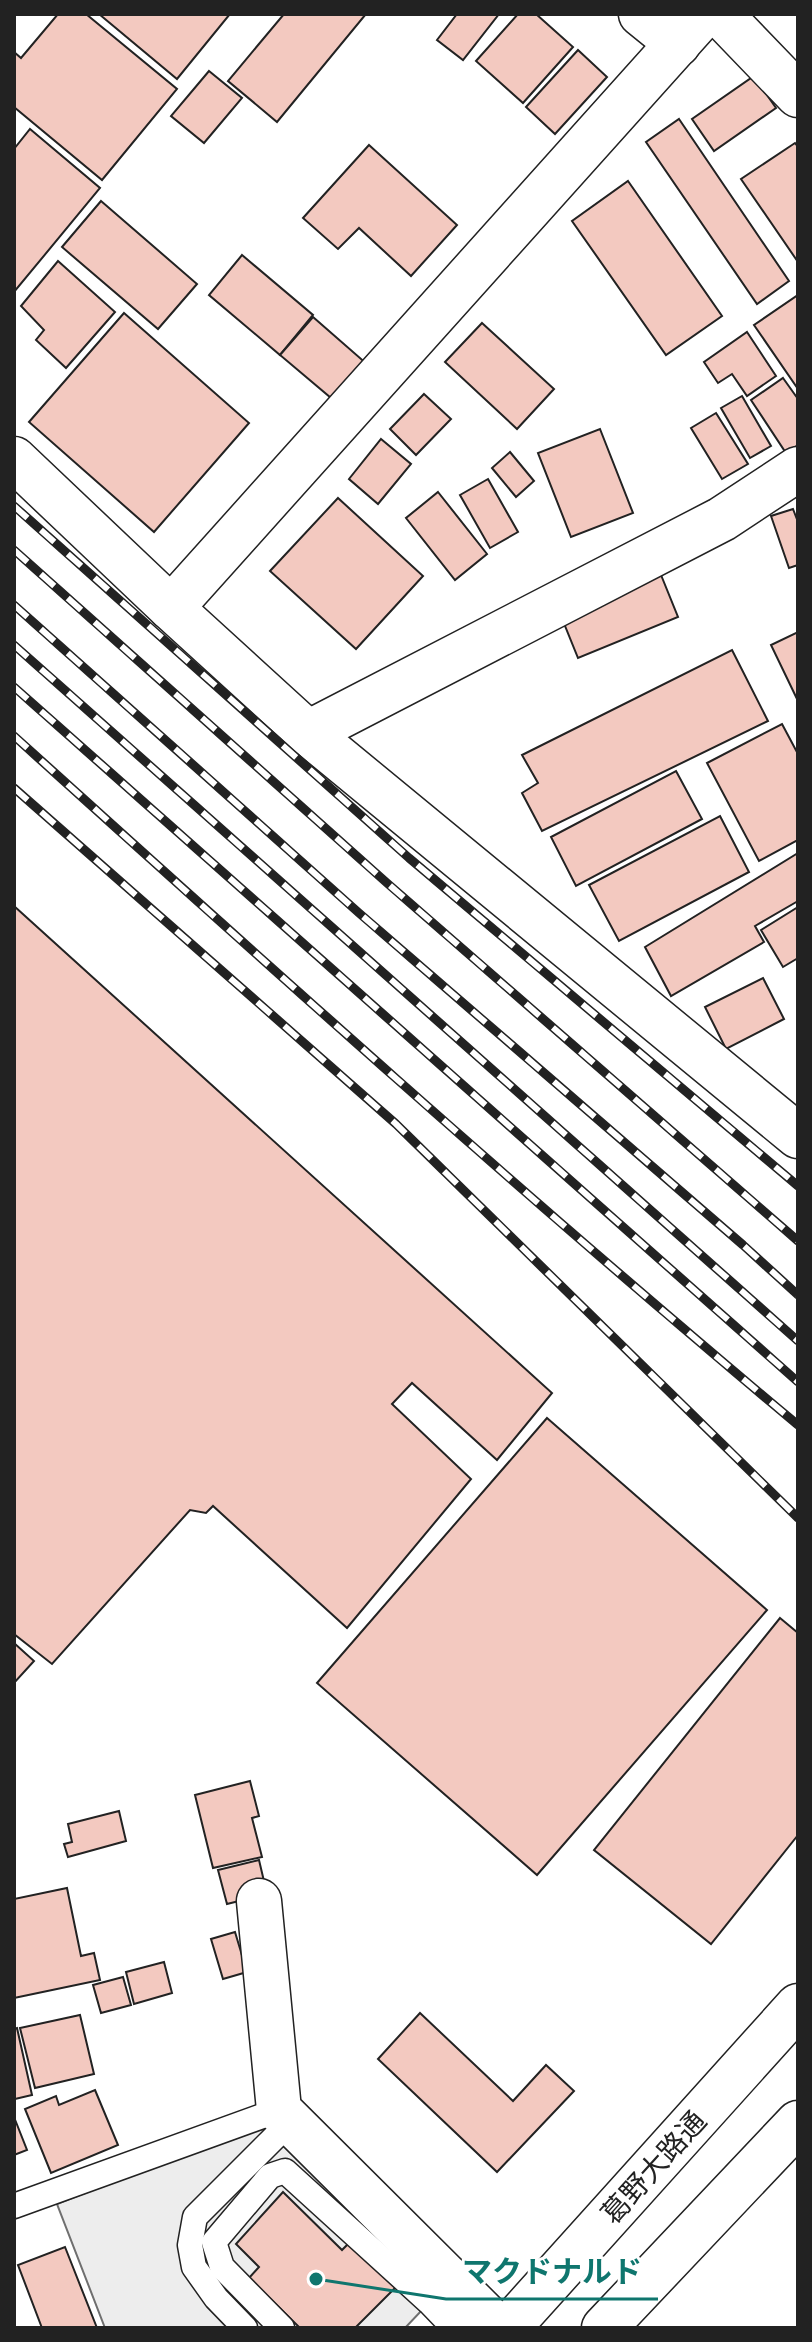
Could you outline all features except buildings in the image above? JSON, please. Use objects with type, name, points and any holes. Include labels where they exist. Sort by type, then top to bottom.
[{"type":"street","points":[[171,608],[691,29],[641,14]]},
{"type":"street","points":[[720,14],[798,95]]},
{"type":"street","points":[[14,459],[308,733],[798,1136]]},
{"type":"street","points":[[308,733],[722,519],[798,469]]},
{"type":"street","points":[[259,1901],[285,2116],[498,2328]]},
{"type":"street","name":"葛野大路通","points":[[508,2328],[798,2006]]},
{"type":"street","points":[[604,2328],[798,2123]]},
{"type":"lane","points":[[14,2206],[285,2116]]},
{"type":"lane","points":[[245,2328],[216,2298],[194,2267],[190,2245],[195,2217],[285,2116]]},
{"type":"lane","points":[[282,2328],[222,2267],[214,2242],[270,2176],[285,2171],[454,2328]]},
{"type":"shaded area","points":[[251,2127],[290,2135],[442,2289],[405,2328],[105,2328],[57,2204]]},
{"type":"railway","points":[[14,506],[409,858],[798,1186]]},
{"type":"railway","points":[[14,550],[387,883],[798,1241]]},
{"type":"railway","points":[[14,605],[359,913],[798,1295]]},
{"type":"railway","points":[[14,645],[798,1341]]},
{"type":"railway","points":[[14,687],[798,1382]]},
{"type":"railway","points":[[14,736],[305,998],[798,1425]]},
{"type":"railway","points":[[14,788],[396,1124],[798,1518]]},
{"type":"place","name":"マクドナルド","points":[[316,2279]]}]
